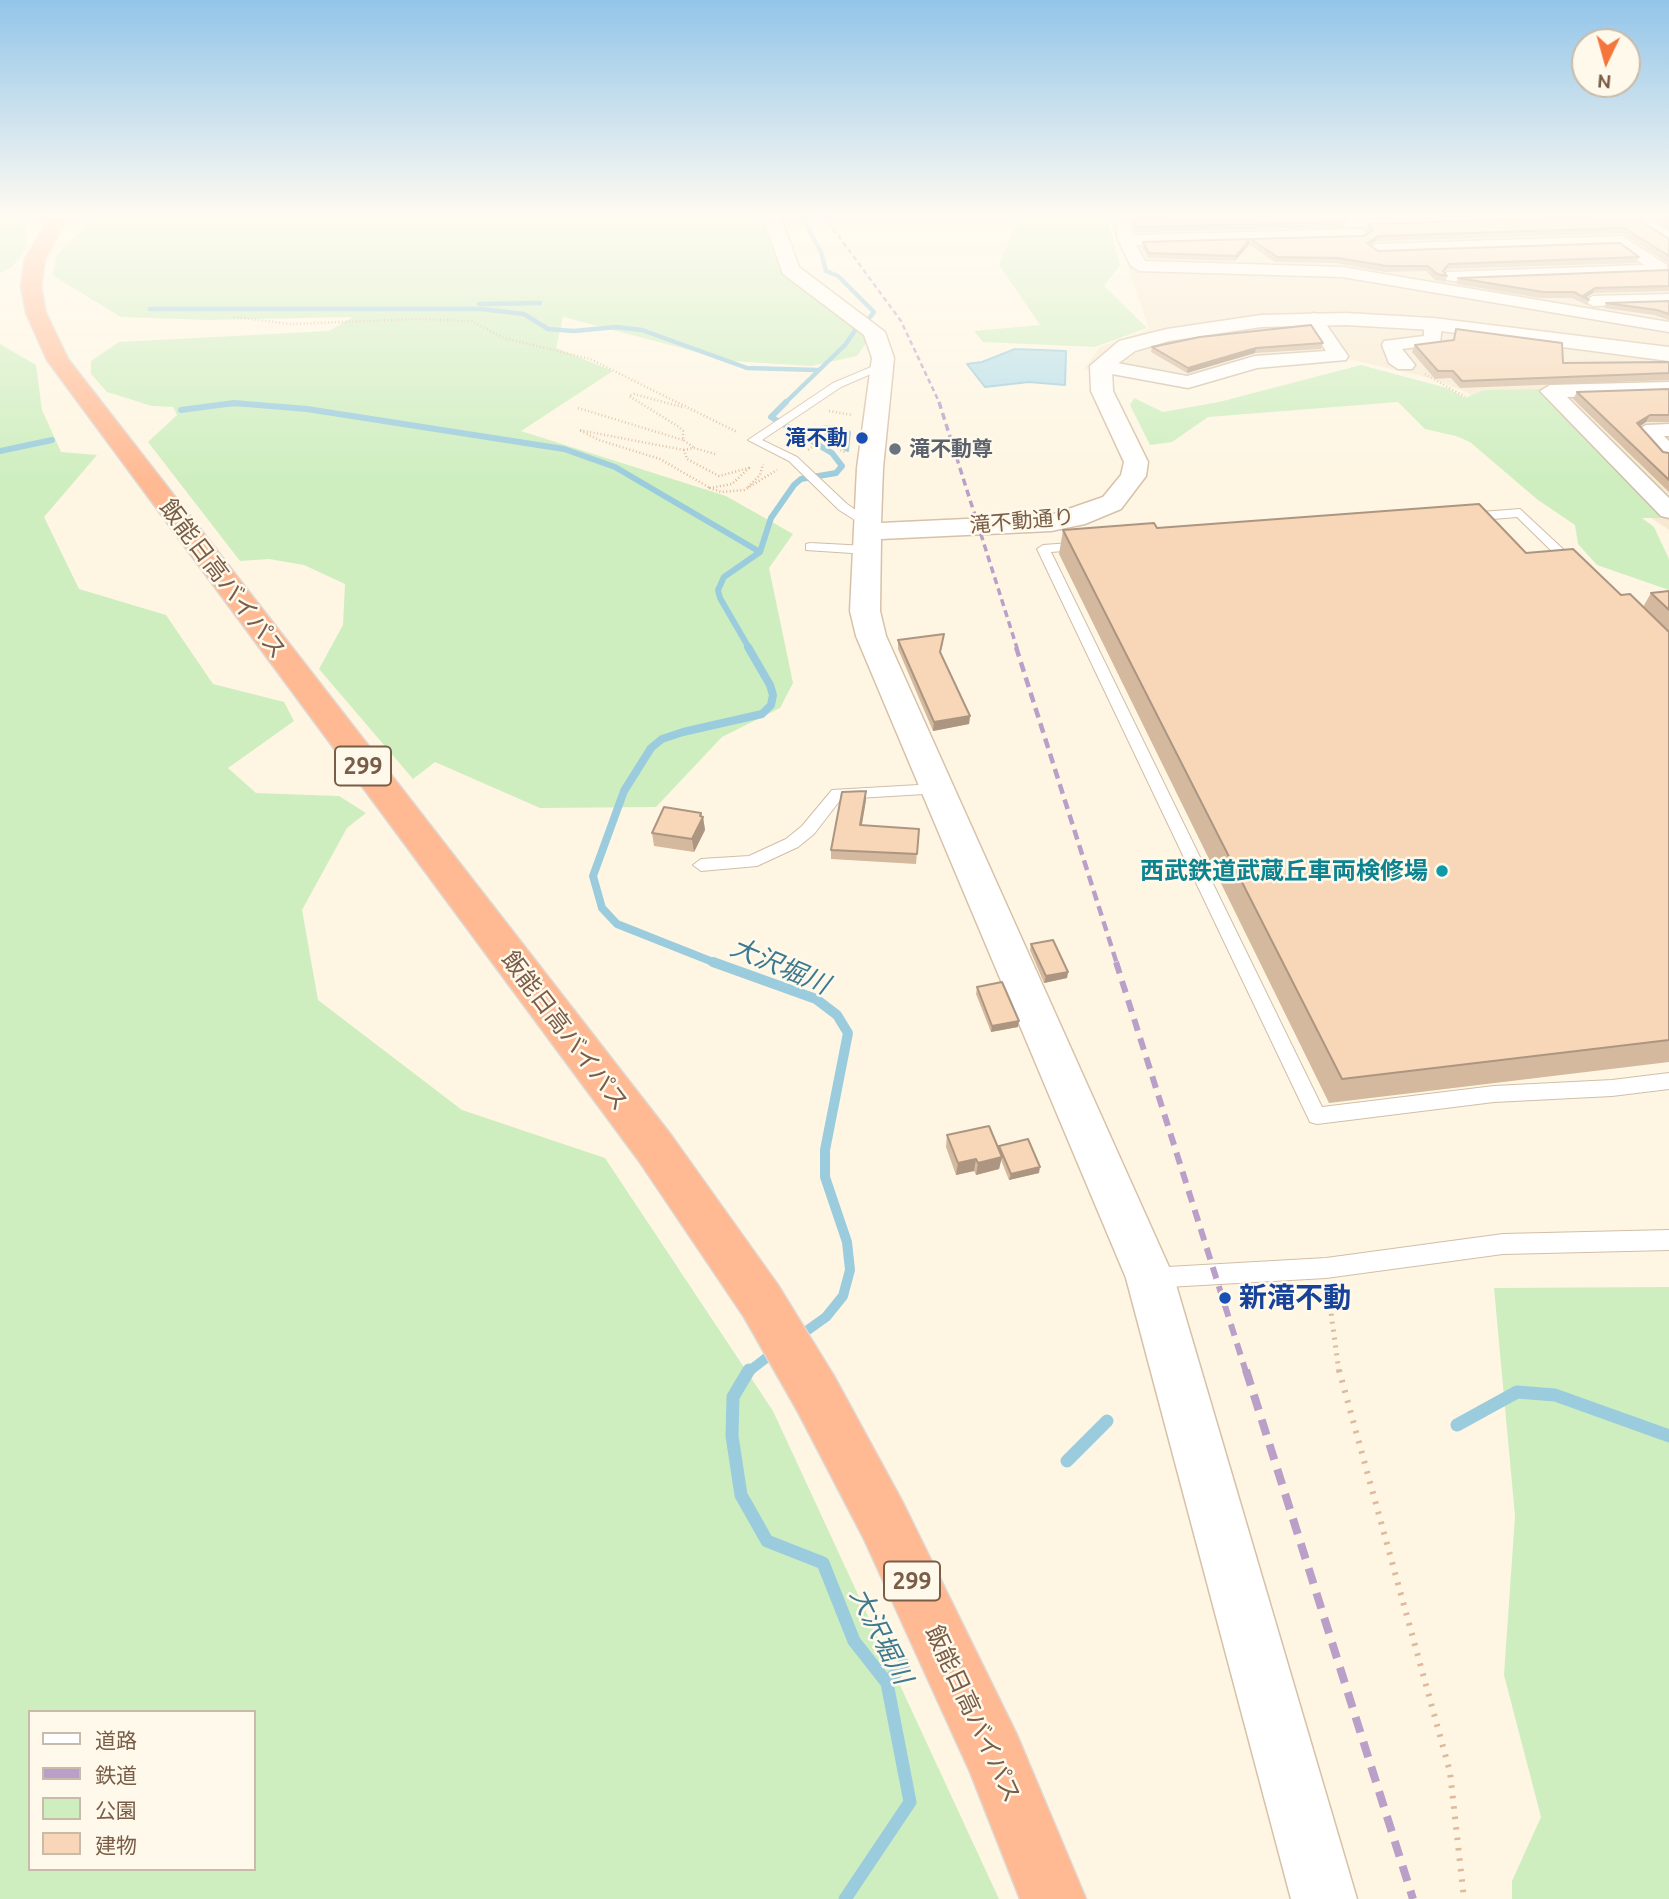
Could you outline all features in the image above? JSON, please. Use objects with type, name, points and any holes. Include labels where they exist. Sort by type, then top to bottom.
[{"type":"highway","name":"飯能日高バイパス","points":[[34,304],[58,360],[655,1148],[761,1301],[816,1394],[883,1520],[995,1757],[1048,1885]]},
{"type":"street","points":[[835,304],[874,332],[883,365],[870,467],[865,611],[871,636],[1150,1278],[1324,1899]]},
{"type":"street","points":[[1528,304],[1669,327]]},
{"type":"street","points":[[1101,366],[1188,382],[1255,362],[1339,356],[1313,318]]},
{"type":"street","points":[[1101,366],[1110,356],[1127,346],[1167,335],[1261,321],[1313,318],[1433,324],[1669,354]]},
{"type":"street","points":[[1405,365],[1396,359],[1391,345],[1433,341],[1433,324]]},
{"type":"street","name":"滝不動通り","points":[[868,536],[1051,523],[1076,518],[1112,503],[1133,476],[1136,462],[1102,391],[1101,366]]},
{"type":"street","points":[[1669,388],[1550,391],[1669,511]]},
{"type":"street","points":[[1669,430],[1646,431],[1669,453]]},
{"type":"lane","points":[[868,536],[807,470],[793,459],[754,440],[837,385],[883,365]]},
{"type":"lane","points":[[1451,518],[1520,513],[1585,578]]},
{"type":"lane","points":[[810,547],[868,536]]},
{"type":"lane","points":[[1098,545],[1043,549],[1317,1116],[1494,1094],[1669,1082]]},
{"type":"lane","points":[[701,864],[734,865],[767,856],[800,838],[836,794],[936,789]]},
{"type":"lane","points":[[1150,1278],[1326,1268],[1503,1244],[1669,1240]]},
{"type":"path","points":[[234,317],[290,324],[417,319],[471,321],[504,338],[590,359],[754,440]]},
{"type":"path","points":[[1405,365],[1465,397]]},
{"type":"path","points":[[683,440],[683,431],[679,427],[629,397],[634,394],[693,410]]},
{"type":"path","points":[[578,408],[683,440],[694,448],[715,454]]},
{"type":"path","points":[[694,448],[684,450],[579,430],[599,440],[660,458],[710,488],[730,493],[744,491],[793,459]]},
{"type":"path","points":[[811,446],[820,441],[841,451]]},
{"type":"path","points":[[684,450],[687,459],[719,476],[749,468],[732,484],[710,488]]},
{"type":"path","points":[[744,491],[760,475],[764,460]]},
{"type":"path","points":[[1326,1268],[1337,1364],[1450,1772],[1464,1899]]},
{"type":"shaded area","points":[[1140,304],[1669,304],[1669,530],[1466,392],[1433,379],[1345,358],[1268,364],[1190,386],[1084,369],[1100,347],[1149,329]]},
{"type":"green space","points":[[99,304],[840,304],[874,332],[857,356],[811,366],[731,361],[563,317],[556,348],[613,371],[521,431],[726,496],[793,534],[769,568],[793,683],[780,708],[722,737],[656,807],[540,808],[435,762],[413,779],[319,669],[343,625],[345,584],[304,565],[269,559],[240,561],[148,442],[177,415],[173,407],[152,406],[107,392],[91,374],[91,361],[119,342],[329,331],[353,317],[208,320],[121,317]]},
{"type":"green space","points":[[1025,304],[1122,304],[1147,328],[1095,347],[983,342],[974,331],[1040,325]]},
{"type":"green space","points":[[0,344],[36,365],[42,410],[61,452],[97,455],[44,517],[79,589],[166,615],[213,684],[284,702],[294,721],[228,768],[256,793],[339,796],[366,813],[347,828],[302,910],[318,1000],[462,1110],[605,1158],[773,1411],[999,1899],[0,1899]]},
{"type":"green space","points":[[1361,365],[1447,388],[1465,398],[1484,390],[1538,389],[1663,514],[1659,518],[1642,518],[1654,527],[1669,559],[1669,590],[1597,565],[1578,544],[1575,525],[1538,500],[1470,442],[1425,429],[1398,402],[1208,417],[1172,442],[1150,445],[1130,405],[1134,398],[1163,412],[1219,402]]},
{"type":"green space","points":[[1669,1287],[1669,1899],[1512,1899],[1512,1881],[1541,1817],[1504,1675],[1515,1516],[1494,1288]]},
{"type":"water","points":[[1015,349],[1066,351],[1065,385],[1029,382],[985,387],[967,364],[982,362]]},
{"type":"water","points":[[832,426],[850,432],[848,451],[827,442],[834,436],[820,435],[811,428]]},
{"type":"building","points":[[1611,304],[1669,304],[1669,314]]},
{"type":"building","points":[[1311,325],[1323,343],[1256,348],[1188,368],[1152,347],[1200,337]]},
{"type":"building","points":[[1456,329],[1562,343],[1563,363],[1669,362],[1669,373],[1462,381],[1453,371],[1438,371],[1415,345],[1454,340]]},
{"type":"building","points":[[1669,389],[1669,415],[1650,415],[1637,423],[1663,452],[1669,453],[1669,480],[1577,392]]},
{"type":"building","name":"西武鉄道武蔵丘車両検修場","points":[[1479,504],[1526,553],[1573,549],[1621,595],[1630,594],[1669,632],[1669,1040],[1342,1079],[1063,530],[1154,523],[1157,528]]},
{"type":"building","points":[[1669,591],[1669,610],[1651,593]]},
{"type":"building","points":[[944,634],[940,652],[970,716],[934,722],[898,640]]},
{"type":"building","points":[[866,791],[860,825],[919,829],[917,854],[831,850],[842,792]]},
{"type":"building","points":[[664,807],[701,813],[700,816],[703,817],[692,839],[652,833]]},
{"type":"building","points":[[1053,940],[1068,972],[1046,976],[1031,944]]},
{"type":"building","points":[[1002,982],[1019,1021],[992,1026],[977,987]]},
{"type":"building","points":[[989,1126],[1002,1157],[978,1163],[976,1159],[958,1163],[947,1135]]},
{"type":"building","points":[[1028,1139],[1040,1167],[1011,1174],[999,1146]]},
{"type":"waterway","points":[[479,304],[502,304]]},
{"type":"waterway","name":"大沢堀川","points":[[866,304],[874,312],[870,317]]},
{"type":"waterway","points":[[150,309],[481,309],[524,314],[548,329],[574,331],[616,327],[642,330],[747,368],[817,370]]},
{"type":"waterway","name":"大沢堀川","points":[[784,404],[845,345],[856,329]]},
{"type":"waterway","points":[[181,410],[226,404]]},
{"type":"waterway","points":[[226,404],[246,404]]},
{"type":"waterway","points":[[226,404],[246,404]]},
{"type":"waterway","points":[[246,404],[307,409],[564,449],[615,467],[760,552]]},
{"type":"waterway","name":"大沢堀川","points":[[760,552],[771,518],[794,485],[801,479],[836,473],[842,466],[832,453],[771,417],[784,404]]},
{"type":"waterway","points":[[0,451],[52,440]]},
{"type":"waterway","name":"大沢堀川","points":[[749,648],[718,590],[724,577],[760,552]]},
{"type":"waterway","name":"大沢堀川","points":[[718,964],[617,924],[602,908],[593,876],[624,791],[651,748],[662,739],[683,732],[762,714],[771,705],[773,695],[770,685],[748,647]]},
{"type":"waterway","name":"大沢堀川","points":[[713,962],[816,999],[837,1015],[848,1033],[825,1150],[825,1177],[847,1242],[850,1270],[843,1296],[826,1317],[798,1337]]},
{"type":"waterway","name":"大沢堀川","points":[[748,1372],[774,1352]]},
{"type":"waterway","name":"大沢堀川","points":[[749,1370],[733,1397],[732,1436],[741,1495],[767,1541],[823,1563],[854,1641],[887,1683]]},
{"type":"waterway","points":[[1457,1425],[1517,1392],[1555,1395],[1669,1436]]},
{"type":"waterway","points":[[1067,1461],[1107,1421]]},
{"type":"waterway","points":[[887,1683],[904,1664]]},
{"type":"waterway","name":"大沢堀川","points":[[845,1899],[910,1802],[887,1683]]},
{"type":"railway","points":[[888,304],[901,321],[940,404]]},
{"type":"railway","points":[[939,402],[1017,648]]},
{"type":"railway","points":[[1016,647],[1117,964]]},
{"type":"railway","points":[[1116,962],[1246,1372]]},
{"type":"railway","points":[[1246,1370],[1413,1899]]},
{"type":"place","name":"滝不動","points":[[862,438]]},
{"type":"place","name":"滝不動尊","points":[[895,449]]},
{"type":"place","name":"西武鉄道武蔵丘車両検修場","points":[[1442,871]]},
{"type":"place","name":"新滝不動","points":[[1225,1298]]}]
